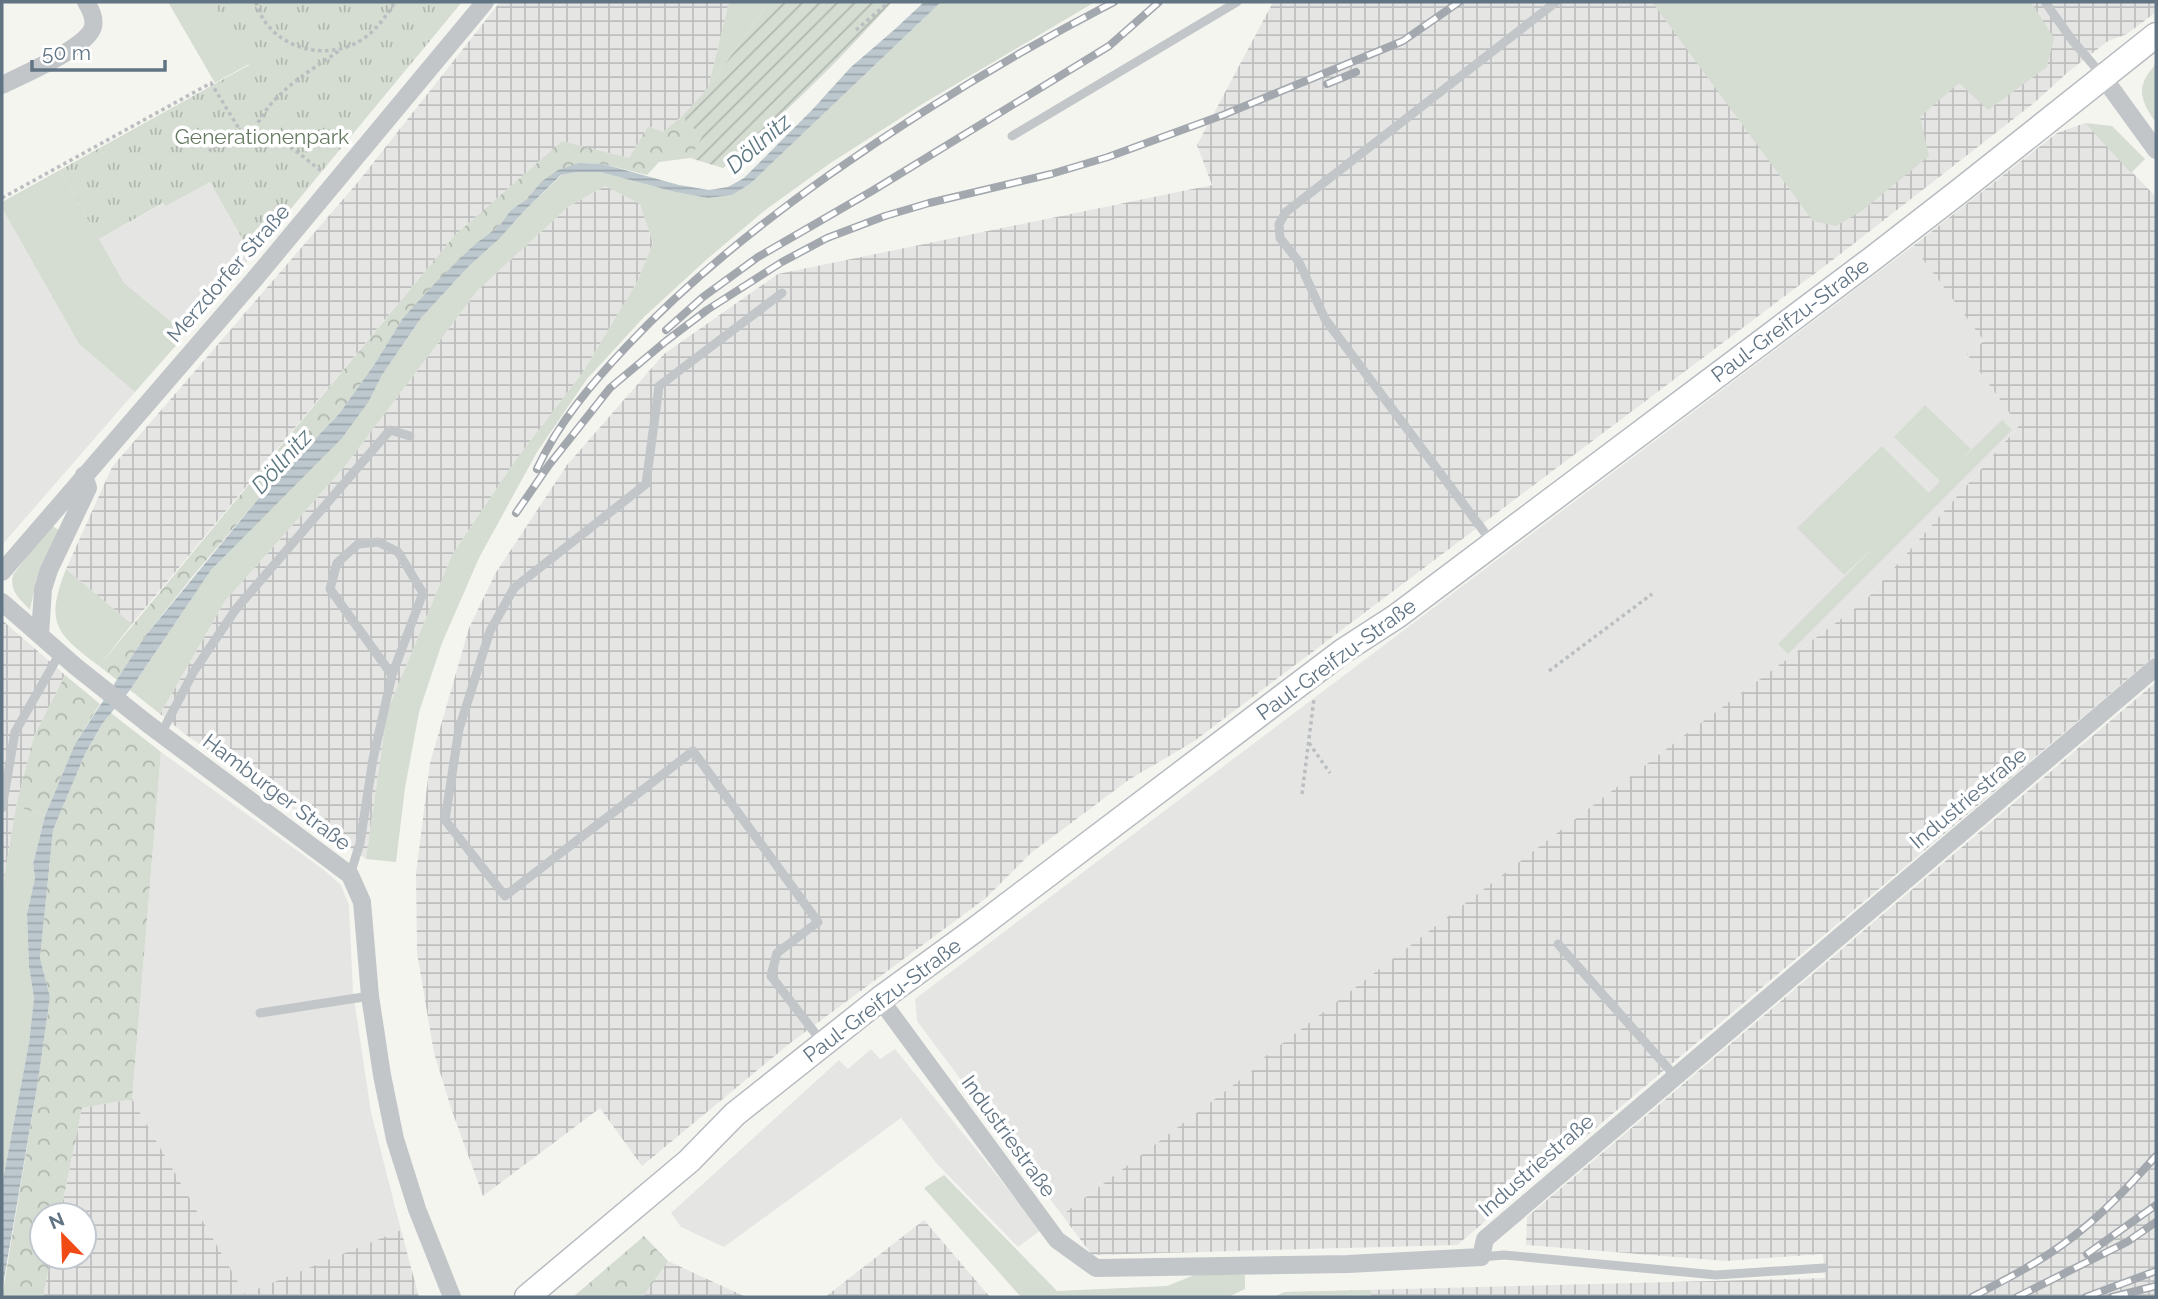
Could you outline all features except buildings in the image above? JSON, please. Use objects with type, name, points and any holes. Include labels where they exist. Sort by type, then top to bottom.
[{"type":"main road","name":"Paul-Greifzu-Straße","points":[[527,1297],[673,1176],[735,1114],[880,999],[1343,650],[1397,616],[1951,198],[2156,35]]},
{"type":"street","points":[[2,85],[83,41],[92,31],[94,21],[86,2]]},
{"type":"street","name":"Merzdorfer Straße","points":[[2,572],[253,281],[485,2]]},
{"type":"street","points":[[2103,77],[2156,150]]},
{"type":"street","points":[[40,635],[43,589],[88,488],[84,475]]},
{"type":"street","name":"Hamburger Straße","points":[[2,602],[75,666],[154,729],[350,875],[362,902],[370,996],[395,1139],[417,1209],[452,1297]]},
{"type":"street","name":"Industriestraße","points":[[880,999],[1057,1240],[1096,1268],[1348,1264],[1481,1257],[1485,1239],[2156,667]]},
{"type":"lane","points":[[1013,136],[1237,2]]},
{"type":"lane","points":[[1493,544],[1325,319],[1299,262],[1280,238],[1279,224],[1286,212],[1556,2]]},
{"type":"lane","points":[[2045,2],[2103,77]]},
{"type":"lane","points":[[782,293],[659,386],[646,484],[514,589],[490,631],[459,729],[445,820],[505,896],[693,751],[818,922],[777,953],[771,976],[824,1044]]},
{"type":"lane","points":[[154,729],[236,609],[390,430],[410,436]]},
{"type":"lane","points":[[350,875],[360,843],[373,759],[392,675],[422,593],[398,552],[378,542],[358,544],[337,564],[330,589],[392,675]]},
{"type":"lane","points":[[2,808],[15,732],[60,653]]},
{"type":"lane","points":[[1558,944],[1675,1076]]},
{"type":"lane","points":[[260,1013],[370,996]]},
{"type":"lane","points":[[1481,1257],[1504,1255],[1716,1275],[1824,1268]]},
{"type":"path","points":[[256,2],[267,25],[286,42],[303,49],[341,50]]},
{"type":"path","points":[[255,129],[263,111],[298,79],[341,50],[360,41],[380,25],[395,2]]},
{"type":"path","points":[[856,30],[890,2]]},
{"type":"path","points":[[2,198],[211,83],[241,132]]},
{"type":"path","points":[[209,150],[241,132],[255,129],[271,134],[336,182]]},
{"type":"path","points":[[1549,671],[1652,594]]},
{"type":"path","points":[[1301,794],[1314,699]]},
{"type":"path","points":[[1308,741],[1330,773]]},
{"type":"shaded area","points":[[500,2],[729,2],[708,88],[682,116],[663,132],[648,126],[629,158],[562,141],[455,235],[132,624],[66,569],[112,467],[358,182]]},
{"type":"shaded area","points":[[924,2],[941,2],[750,184],[732,195],[708,198],[600,172],[561,175],[421,318],[382,375],[369,401],[342,438],[211,570],[130,690],[102,724],[85,754],[53,830],[40,958],[50,997],[2,1291],[2,1185],[29,1043],[34,998],[29,967],[27,914],[35,878],[33,864],[45,816],[75,744],[146,635],[264,492],[339,414],[403,318],[438,280],[473,246],[500,225],[511,210],[527,199],[541,182],[558,170],[579,163],[603,164],[679,185],[709,190],[728,187],[744,178],[851,67]]},
{"type":"shaded area","points":[[1273,2],[2156,2],[2156,12],[2127,34],[2108,41],[2034,103],[1838,256],[1193,742],[1130,779],[1031,853],[986,898],[789,1044],[642,1166],[600,1108],[483,1196],[434,1053],[417,953],[416,873],[430,763],[469,628],[495,574],[567,465],[664,354],[778,274],[1212,185],[1197,145]]},
{"type":"shaded area","points":[[2085,123],[2156,197],[2156,655],[1457,1245],[1092,1255],[1062,1215],[1686,734],[1865,601],[2019,426],[1967,354],[1984,341],[1913,246],[2057,133]]},
{"type":"shaded area","points":[[210,182],[252,256],[186,334],[124,283],[99,239],[164,203],[166,206]]},
{"type":"shaded area","points":[[605,186],[640,204],[653,243],[637,282],[583,372],[515,461],[452,555],[387,712],[366,859],[160,714],[225,601],[346,465],[478,290],[568,207]]},
{"type":"shaded area","points":[[2,208],[79,344],[135,392],[2,545]]},
{"type":"shaded area","points":[[1913,246],[1984,341],[1967,354],[2019,426],[1865,601],[1686,734],[1062,1215],[917,1021],[915,999]]},
{"type":"shaded area","points":[[2,620],[65,675],[34,736],[16,806],[2,891]]},
{"type":"shaded area","points":[[2156,682],[2156,1297],[1274,1297],[1285,1292],[1825,1278],[1823,1254],[1726,1261],[1526,1245],[1527,1217]]},
{"type":"shaded area","points":[[161,752],[341,885],[349,905],[353,992],[371,1112],[401,1230],[245,1294],[132,1099]]},
{"type":"shaded area","points":[[871,1049],[880,1059],[895,1049],[1041,1230],[1018,1247],[937,1164],[901,1118],[724,1247],[681,1227],[671,1213],[839,1060],[848,1069]]},
{"type":"shaded area","points":[[132,1099],[245,1294],[401,1230],[419,1297],[43,1297],[48,1271],[98,1271],[98,1201],[63,1201],[82,1108]]},
{"type":"shaded area","points":[[924,1220],[990,1297],[825,1297]]},
{"type":"shaded area","points":[[668,1261],[746,1297],[643,1297]]},
{"type":"green space","points":[[168,2],[213,2],[249,64],[215,83]]},
{"type":"green space","name":"Generationenpark","points":[[213,2],[462,2],[252,256],[210,182],[166,206],[163,203],[99,239],[60,170],[249,65]]},
{"type":"green space","points":[[729,2],[769,2],[708,88]]},
{"type":"green space","points":[[769,2],[892,2],[810,88],[723,168],[690,158],[702,137],[682,116],[708,88]]},
{"type":"green space","points":[[941,2],[1095,2],[924,103],[829,164],[764,211],[644,317],[587,379],[537,452],[479,558],[442,643],[419,712],[405,788],[396,862],[366,859],[387,712],[452,555],[515,461],[583,372],[637,282],[653,243],[640,204],[605,186],[568,207],[478,290],[346,465],[225,601],[160,714],[130,690],[211,570],[271,509],[369,401],[382,375],[421,318],[468,267],[562,175],[600,172],[708,198],[732,195],[750,184]]},
{"type":"green space","points":[[1652,2],[2031,2],[2054,38],[2047,67],[1988,110],[1959,83],[1920,117],[1929,156],[1862,211],[1836,226],[1813,221]]},
{"type":"green space","points":[[2156,64],[2156,123],[2146,107],[2142,93],[2145,79]]},
{"type":"green space","points":[[682,116],[703,137],[690,158],[659,162],[647,175],[603,164],[579,163],[541,182],[527,199],[511,210],[500,225],[473,246],[403,318],[339,414],[264,492],[192,577],[146,635],[117,680],[99,666],[455,235],[562,141],[629,158],[648,126],[663,132]]},
{"type":"green space","points":[[2085,123],[2112,126],[2145,159],[2131,173]]},
{"type":"green space","points":[[60,170],[124,283],[186,334],[135,392],[79,344],[2,208],[2,202]]},
{"type":"green space","points":[[1925,405],[1971,449],[1961,460],[2002,420],[2012,430],[1788,654],[1778,644],[1875,546],[1844,575],[1797,528],[1882,446],[1929,493],[1940,481],[1894,437]]},
{"type":"green space","points":[[51,525],[60,531],[36,580],[30,610],[14,590],[13,575]]},
{"type":"green space","points":[[66,569],[132,624],[99,666],[72,645],[58,625],[56,602]]},
{"type":"green space","points":[[65,675],[100,704],[75,744],[45,816],[16,806],[34,736]]},
{"type":"green space","points":[[111,713],[161,752],[132,1099],[82,1108],[63,1201],[28,1201],[28,1271],[48,1271],[43,1297],[2,1297],[50,997],[40,958],[53,830],[85,754]]},
{"type":"green space","points":[[16,806],[45,816],[33,864],[35,878],[27,914],[29,967],[34,998],[29,1043],[2,1185],[2,891]]},
{"type":"green space","points":[[944,1175],[1057,1291],[1167,1286],[1197,1274],[1245,1275],[1245,1289],[1228,1297],[1021,1297],[924,1188]]},
{"type":"green space","points":[[644,1236],[668,1261],[643,1297],[573,1297]]},
{"type":"green space","points":[[1371,1290],[1371,1297],[1274,1297],[1285,1292]]},
{"type":"railway","points":[[537,469],[566,419],[614,360],[674,299],[750,234],[898,128],[1004,62],[1114,2]]},
{"type":"railway","points":[[666,330],[703,297],[758,257],[872,191],[1109,46],[1159,2]]},
{"type":"railway","points":[[516,513],[549,465],[610,388],[707,310],[782,262],[827,238],[885,216],[1108,157],[1223,115],[1403,41],[1459,2]]},
{"type":"railway","points":[[1327,84],[1356,72]]},
{"type":"railway","points":[[1972,1297],[2035,1263],[2082,1230],[2126,1189],[2156,1156]]},
{"type":"railway","points":[[2087,1254],[2156,1205]]},
{"type":"railway","points":[[2017,1297],[2127,1242],[2156,1222]]},
{"type":"railway","points":[[2086,1297],[2156,1271]]},
{"type":"railway","points":[[2112,1297],[2156,1286]]},
{"type":"water label","name":"Döllnitz","points":[[758,143]]},
{"type":"water label","name":"Döllnitz","points":[[281,461]]}]
